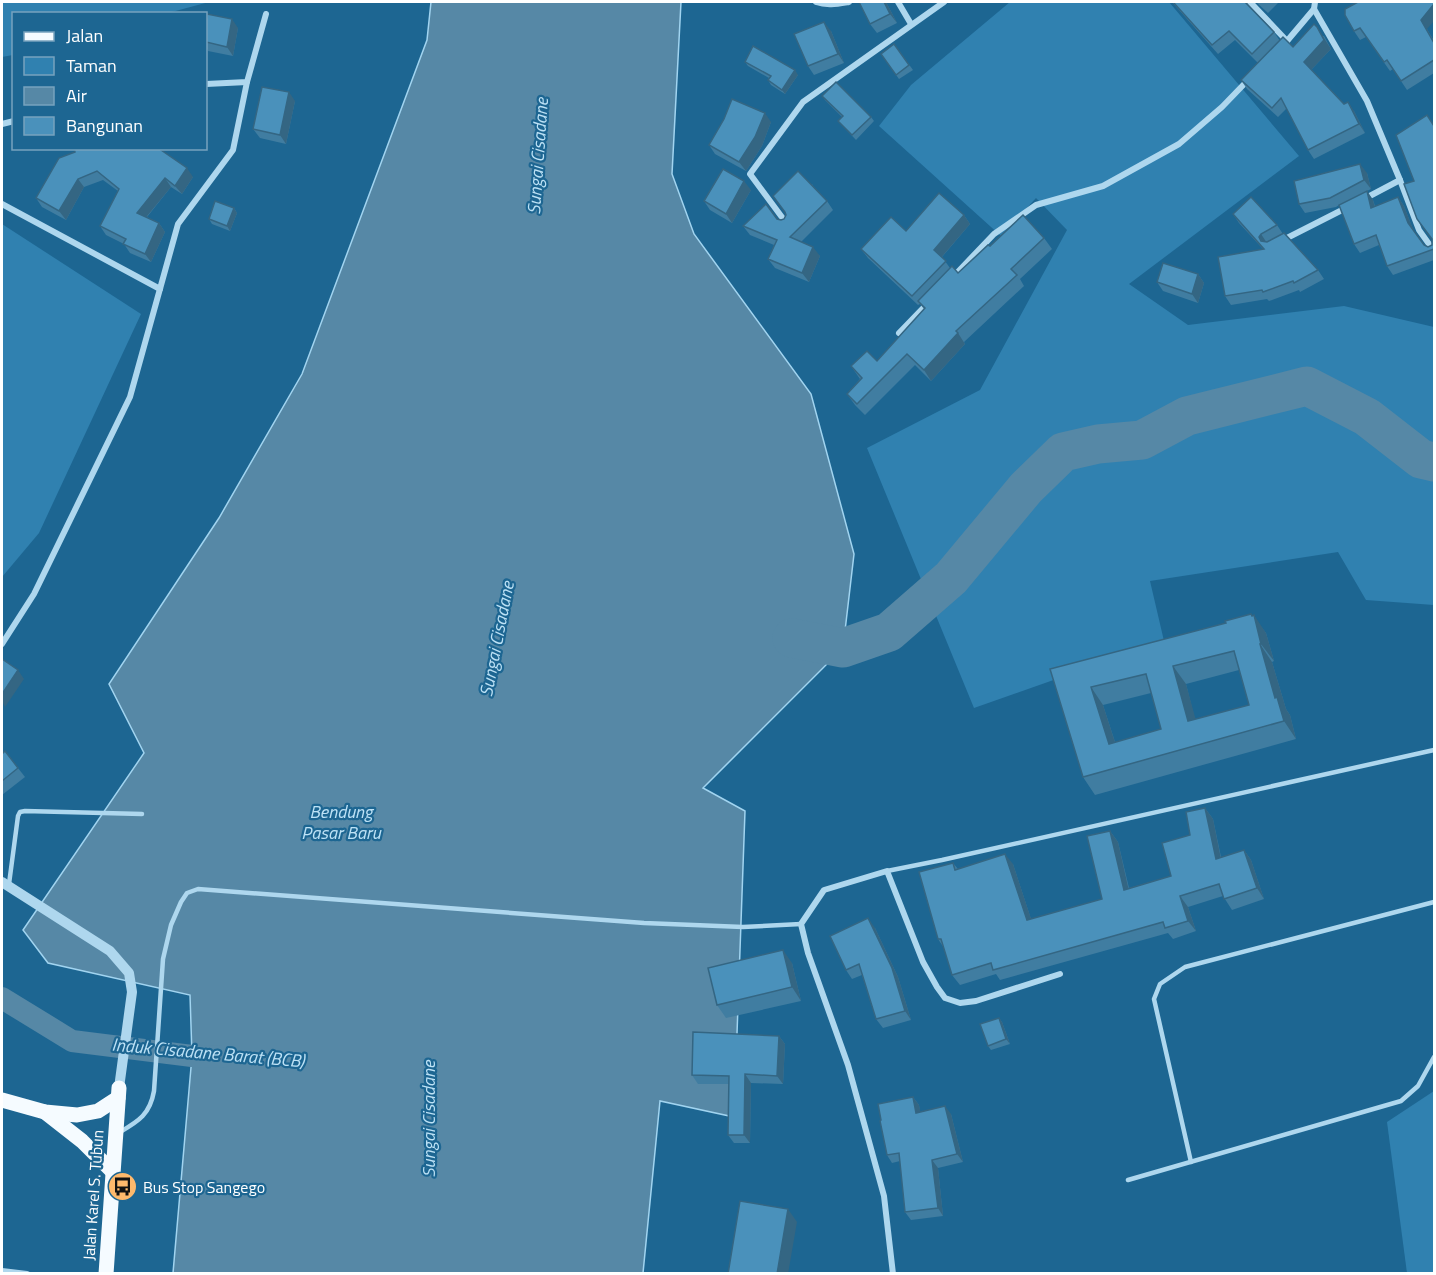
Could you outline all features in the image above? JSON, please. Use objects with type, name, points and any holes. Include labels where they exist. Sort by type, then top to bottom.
[{"type":"main road","points":[[4,1099],[45,1112],[77,1115],[98,1111],[118,1093]]},
{"type":"main road","name":"Jalan Karel S. Tubun","points":[[106,1274],[118,1093]]},
{"type":"main road","points":[[45,1112],[82,1141],[113,1172]]},
{"type":"street","points":[[816,2],[823,5],[835,5],[849,2]]},
{"type":"street","points":[[898,2],[911,24]]},
{"type":"street","points":[[788,224],[750,174],[803,102],[944,2]]},
{"type":"street","points":[[1250,2],[1287,41]]},
{"type":"street","points":[[1279,49],[1314,9],[1315,2]]},
{"type":"street","points":[[1314,9],[1367,101],[1419,230],[1434,251]]},
{"type":"street","points":[[2,644],[34,594],[130,397],[178,224],[233,150],[247,82],[266,14]]},
{"type":"street","points":[[946,284],[994,234],[1036,205],[1103,186],[1179,144],[1222,107],[1255,74]]},
{"type":"street","points":[[207,84],[247,82]]},
{"type":"street","points":[[1361,200],[1400,180]]},
{"type":"street","points":[[2,204],[160,289]]},
{"type":"street","points":[[1281,241],[1351,206]]},
{"type":"street","points":[[899,333],[931,300]]},
{"type":"street","points":[[893,1274],[884,1196],[848,1065],[808,952],[801,924],[824,890],[887,871],[923,962],[945,998],[960,1004],[976,1001],[1060,974]]},
{"type":"street","points":[[5,885],[110,951],[129,974],[132,992],[118,1093]]},
{"type":"street","points":[[2,1272],[27,1274]]},
{"type":"lane","points":[[887,871],[1434,750]]},
{"type":"lane","points":[[5,885],[20,812],[142,814]]},
{"type":"lane","points":[[115,1135],[137,1122],[150,1108],[154,1091],[163,959],[171,925],[181,902],[187,893],[198,889],[644,923],[743,927],[801,924]]},
{"type":"lane","points":[[1191,1162],[1154,999],[1160,984],[1185,967],[1434,902]]},
{"type":"lane","points":[[1128,1180],[1401,1101],[1418,1086],[1434,1057]]},
{"type":"green space","points":[[2,2],[209,2],[172,12],[12,12],[12,55],[2,57]]},
{"type":"green space","points":[[1010,2],[1169,2],[1299,156],[1129,284],[1188,325],[1344,306],[1434,327],[1434,605],[1366,600],[1338,552],[1150,581],[1164,641],[974,708],[867,448],[980,390],[1067,230],[1036,198],[1001,236],[879,126],[911,85]]},
{"type":"green space","points":[[2,224],[141,314],[39,533],[2,577]]},
{"type":"green space","points":[[1434,1091],[1434,1273],[1407,1273],[1387,1122]]},
{"type":"water","points":[[431,2],[681,2],[672,174],[694,234],[811,394],[854,554],[843,648],[703,788],[745,811],[734,1117],[660,1101],[643,1273],[173,1273],[192,1056],[190,995],[48,963],[23,930],[144,753],[109,684],[219,518],[302,374],[427,40]]},
{"type":"building","points":[[859,2],[884,2],[890,14],[870,24]]},
{"type":"building","points":[[1173,2],[1245,2],[1274,32],[1252,54],[1229,31],[1212,45]]},
{"type":"building","points":[[1358,2],[1434,2],[1421,20],[1434,43],[1434,60],[1401,81],[1387,60],[1384,62],[1360,28],[1354,31],[1345,15],[1345,9]]},
{"type":"building","points":[[207,14],[232,19],[227,47],[207,42]]},
{"type":"building","points":[[824,22],[838,54],[808,66],[794,34]]},
{"type":"building","points":[[1314,24],[1324,40],[1304,62],[1344,104],[1348,102],[1359,124],[1308,150],[1281,98],[1272,108],[1241,80],[1283,37],[1293,47]]},
{"type":"building","points":[[894,44],[909,65],[896,75],[881,54]]},
{"type":"building","points":[[753,46],[795,70],[782,90],[768,80],[771,76],[745,62]]},
{"type":"building","points":[[836,82],[871,117],[852,135],[838,121],[843,116],[822,96]]},
{"type":"building","points":[[262,87],[289,92],[280,135],[253,129]]},
{"type":"building","points":[[732,99],[765,113],[755,137],[739,162],[709,145]]},
{"type":"building","points":[[1427,115],[1434,126],[1434,249],[1387,266],[1376,235],[1354,244],[1339,205],[1367,191],[1371,208],[1398,197],[1408,223],[1424,245],[1428,247],[1432,245],[1432,239],[1417,219],[1404,184],[1414,181],[1396,135]]},
{"type":"building","points":[[74,150],[161,150],[187,168],[175,186],[165,178],[137,213],[159,223],[145,254],[123,244],[126,239],[100,226],[119,189],[97,171],[78,179],[59,211],[36,198],[59,158],[75,152]]},
{"type":"building","points":[[1360,164],[1364,180],[1330,198],[1299,204],[1294,181]]},
{"type":"building","points":[[723,169],[744,181],[726,214],[704,201]]},
{"type":"building","points":[[798,171],[827,201],[790,237],[813,247],[802,273],[768,259],[777,240],[743,226],[766,204],[777,219],[784,219],[785,212],[773,196]]},
{"type":"building","points":[[939,193],[964,215],[934,250],[946,261],[912,296],[861,249],[891,217],[906,231]]},
{"type":"building","points":[[1251,197],[1277,225],[1261,234],[1259,237],[1261,241],[1267,242],[1284,233],[1318,270],[1294,283],[1293,281],[1263,292],[1262,290],[1225,296],[1218,257],[1264,249],[1233,214]]},
{"type":"building","points":[[215,201],[234,208],[227,226],[209,219]]},
{"type":"building","points":[[1023,215],[1044,238],[1011,269],[1017,275],[956,331],[958,333],[924,370],[907,354],[857,404],[847,394],[862,378],[851,366],[867,351],[877,361],[925,308],[918,301],[952,266],[958,273]]},
{"type":"building","points":[[1163,263],[1198,274],[1192,294],[1157,282]]},
{"type":"building","points":[[1254,615],[1275,698],[1277,697],[1284,721],[1083,777],[1050,669],[1226,623],[1225,621]],"holes":[[[1234,651],[1249,705],[1188,721],[1173,666]],[[1146,674],[1161,729],[1109,744],[1091,687]]]},
{"type":"building","points":[[2,659],[18,670],[2,694]]},
{"type":"building","points":[[5,751],[18,768],[2,781],[2,754]]},
{"type":"building","points":[[1205,808],[1216,859],[1244,850],[1257,888],[1224,899],[1219,884],[1180,896],[1188,921],[1165,928],[1163,922],[993,970],[991,963],[952,975],[941,939],[938,939],[919,872],[953,863],[955,870],[1005,854],[1027,920],[1102,899],[1087,836],[1110,831],[1124,890],[1171,876],[1162,843],[1190,835],[1186,812]]},
{"type":"building","points":[[868,918],[892,968],[905,1011],[876,1019],[859,964],[846,970],[830,936]]},
{"type":"building","points":[[783,950],[792,987],[717,1005],[708,968]]},
{"type":"building","points":[[999,1018],[1006,1039],[988,1046],[980,1024]]},
{"type":"building","points":[[693,1032],[779,1036],[777,1076],[745,1074],[744,1135],[728,1135],[729,1076],[692,1075]]},
{"type":"building","points":[[913,1097],[916,1113],[945,1106],[957,1154],[932,1160],[938,1208],[905,1212],[899,1153],[887,1155],[878,1104]]},
{"type":"building","points":[[740,1201],[788,1209],[777,1274],[728,1274]]},
{"type":"waterway","points":[[792,638],[843,648],[889,632],[951,578],[1026,488],[1063,452],[1098,444],[1142,440],[1187,416],[1307,386],[1367,417],[1421,459],[1434,462]]},
{"type":"waterway","name":"Induk Cisadane Barat (BCB)","points":[[2,998],[72,1041],[192,1056],[222,1057]]},
{"type":"place","name":"Bus Stop Sangego","points":[[122,1187]]},
{"type":"water label","name":"Sungai Cisadane","points":[[538,156]]},
{"type":"water label","name":"Sungai Cisadane","points":[[497,639]]},
{"type":"water label","name":"Bendung Pasar Baru","points":[[341,822]]},
{"type":"water label","name":"Sungai Cisadane","points":[[429,1119]]}]
